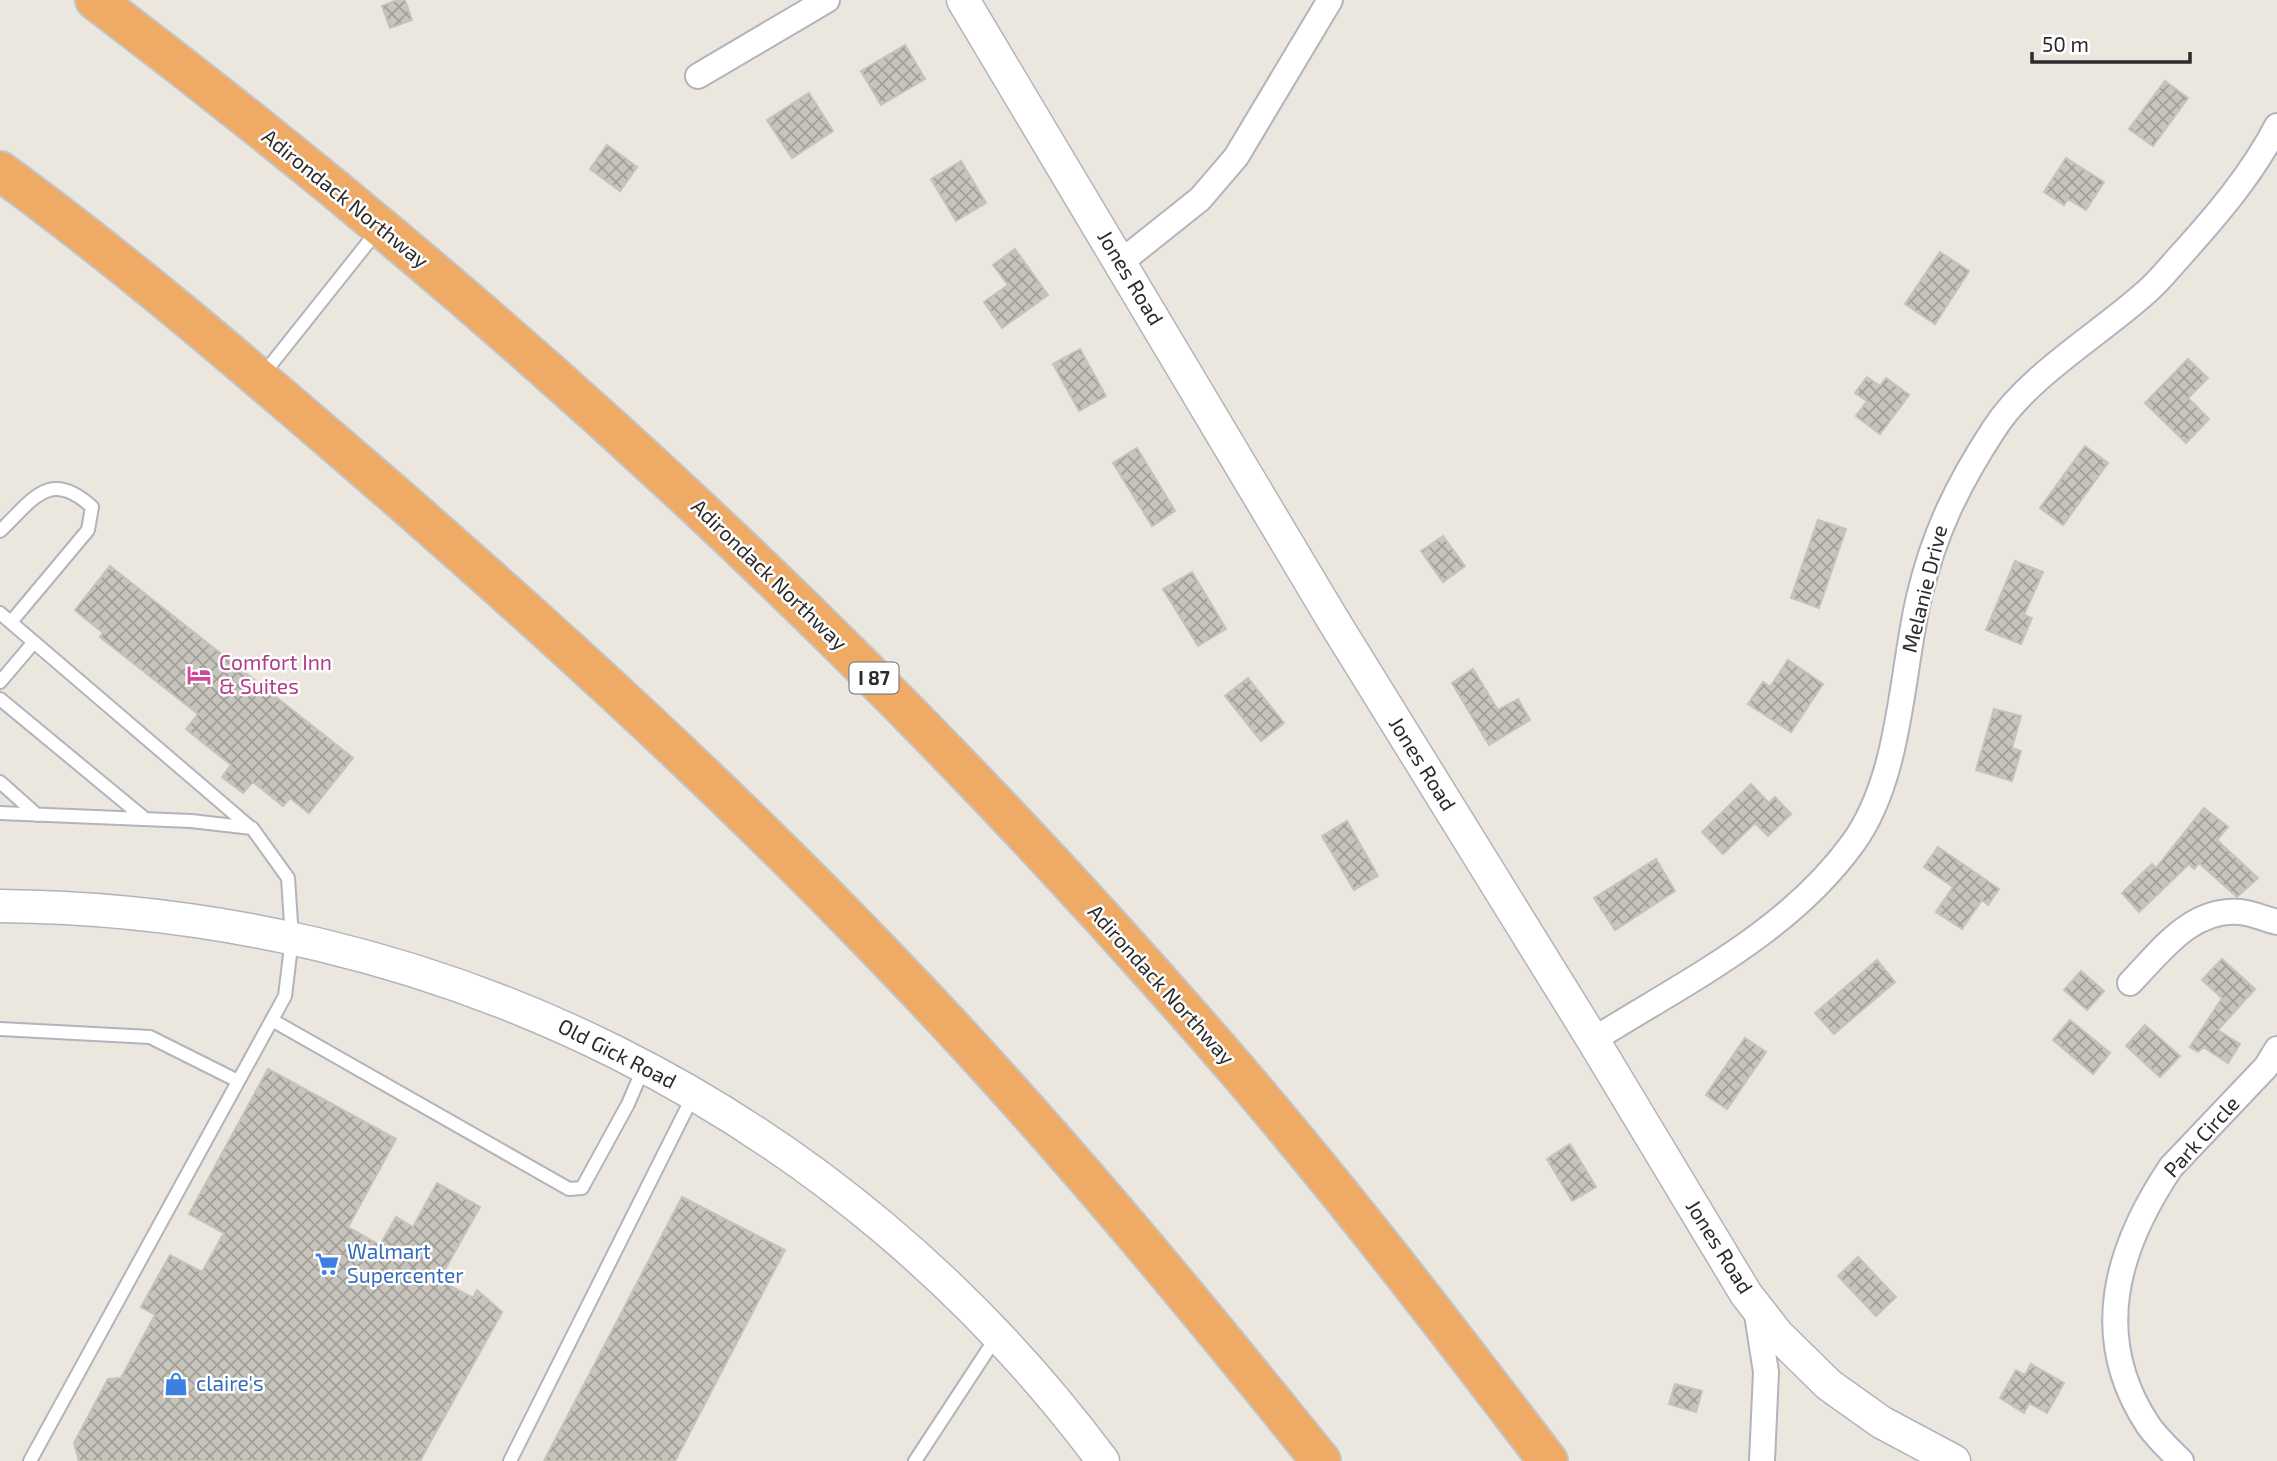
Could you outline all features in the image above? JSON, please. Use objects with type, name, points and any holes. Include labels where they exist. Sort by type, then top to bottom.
[{"type":"highway","name":"Adirondack Northway","points":[[95,0],[380,226],[647,458],[796,598],[1016,824],[1217,1046],[1280,1121],[1548,1461]]},
{"type":"highway","points":[[0,171],[112,255],[260,378],[493,580],[742,812],[896,968],[1045,1131],[1217,1332],[1321,1461]]},
{"type":"street","points":[[698,76],[827,0]]},
{"type":"street","name":"Jones Road","points":[[964,0],[1333,620],[1756,1307],[1778,1335],[1829,1385],[1881,1422],[1954,1461]]},
{"type":"street","points":[[1121,262],[1200,200],[1236,157],[1330,0]]},
{"type":"street","name":"Melanie Drive","points":[[1593,1040],[1761,935],[1804,900],[1854,842],[1878,793],[1894,739],[1918,600],[1934,539],[1949,503],[1996,426],[2045,374],[2147,292],[2211,221],[2262,156],[2277,126]]},
{"type":"street","name":"Old Gick Road","points":[[0,906],[51,906],[111,912],[292,938],[457,984],[541,1017],[644,1065],[763,1135],[828,1183],[925,1265],[997,1336],[1077,1426],[1103,1461]]},
{"type":"street","points":[[2130,983],[2182,930],[2203,916],[2242,912],[2277,922]]},
{"type":"street","name":"Park Circle","points":[[2181,1461],[2149,1427],[2129,1391],[2115,1345],[2113,1317],[2117,1292],[2132,1241],[2161,1182],[2171,1167],[2266,1067],[2277,1049]]},
{"type":"street","points":[[1756,1307],[1766,1372],[1762,1461]]},
{"type":"lane","points":[[260,378],[380,226]]},
{"type":"lane","points":[[0,531],[45,489],[62,487],[92,507],[88,530],[11,622]]},
{"type":"lane","points":[[0,613],[251,828],[288,878],[292,938],[285,996],[30,1461]]},
{"type":"lane","points":[[0,682],[34,642]]},
{"type":"lane","points":[[0,699],[144,819]]},
{"type":"lane","points":[[0,782],[37,814]]},
{"type":"lane","points":[[0,813],[144,819],[251,828]]},
{"type":"lane","points":[[272,1020],[569,1189],[582,1188],[628,1104],[644,1065]]},
{"type":"lane","points":[[0,1029],[150,1037],[238,1081]]},
{"type":"lane","points":[[510,1461],[694,1093]]},
{"type":"lane","points":[[915,1461],[997,1336]]},
{"type":"building","points":[[405,0],[412,20],[390,28],[382,6]]},
{"type":"building","points":[[905,45],[925,79],[881,105],[861,71]]},
{"type":"building","points":[[2165,81],[2188,98],[2153,146],[2129,129]]},
{"type":"building","points":[[809,93],[833,131],[792,158],[767,120]]},
{"type":"building","points":[[607,145],[637,167],[620,191],[590,169]]},
{"type":"building","points":[[2066,158],[2104,182],[2086,210],[2068,199],[2064,205],[2044,192]]},
{"type":"building","points":[[961,161],[986,203],[956,221],[931,179]]},
{"type":"building","points":[[1015,249],[1048,295],[1002,328],[984,302],[1008,285],[993,265]]},
{"type":"building","points":[[1940,252],[1969,271],[1935,324],[1905,304]]},
{"type":"building","points":[[1080,349],[1106,396],[1079,411],[1053,364]]},
{"type":"building","points":[[2188,359],[2208,378],[2188,398],[2209,419],[2186,443],[2145,403]]},
{"type":"building","points":[[1867,377],[1880,386],[1886,378],[1909,395],[1880,434],[1856,416],[1867,401],[1855,393]]},
{"type":"building","points":[[2085,446],[2108,463],[2063,525],[2040,508]]},
{"type":"building","points":[[1137,448],[1175,511],[1152,526],[1113,463]]},
{"type":"building","points":[[1818,520],[1846,529],[1819,608],[1791,598]]},
{"type":"building","points":[[1443,536],[1465,566],[1443,582],[1421,551]]},
{"type":"building","points":[[2015,561],[2043,572],[2024,615],[2032,618],[2021,644],[1986,630]]},
{"type":"building","name":"Comfort Inn & Suites","points":[[110,566],[353,758],[309,813],[290,798],[283,806],[253,782],[243,793],[222,777],[231,765],[186,729],[198,714],[100,637],[103,633],[75,610]]},
{"type":"building","points":[[1192,572],[1226,629],[1198,646],[1163,589]]},
{"type":"building","points":[[1788,660],[1823,684],[1791,732],[1748,704],[1763,682],[1770,687]]},
{"type":"building","points":[[1473,669],[1498,710],[1518,699],[1530,720],[1489,745],[1452,683]]},
{"type":"building","points":[[1248,678],[1284,723],[1261,741],[1225,696]]},
{"type":"building","points":[[1994,709],[2021,716],[2012,748],[2021,751],[2012,781],[1976,770]]},
{"type":"building","points":[[1751,784],[1769,803],[1775,797],[1791,814],[1768,836],[1755,823],[1723,854],[1702,832]]},
{"type":"building","points":[[2204,808],[2228,827],[2217,840],[2258,878],[2237,897],[2199,863],[2194,869],[2189,864],[2139,912],[2122,893],[2152,864],[2156,868]]},
{"type":"building","points":[[1347,821],[1378,876],[1354,890],[1322,836]]},
{"type":"building","points":[[1938,847],[1999,889],[1988,905],[1982,900],[1962,929],[1936,912],[1953,887],[1924,867]]},
{"type":"building","points":[[1656,859],[1675,891],[1615,930],[1594,898]]},
{"type":"building","points":[[2222,959],[2255,989],[2218,1030],[2240,1044],[2228,1063],[2203,1047],[2198,1052],[2190,1047],[2222,998],[2202,980]]},
{"type":"building","points":[[1877,960],[1895,982],[1834,1034],[1815,1013]]},
{"type":"building","points":[[2081,971],[2104,991],[2087,1010],[2064,990]]},
{"type":"building","points":[[2070,1020],[2110,1053],[2093,1074],[2053,1040]]},
{"type":"building","points":[[2145,1025],[2180,1056],[2160,1077],[2126,1046]]},
{"type":"building","points":[[1745,1038],[1766,1052],[1727,1109],[1706,1095]]},
{"type":"building","name":"Walmart Supercenter","points":[[268,1069],[396,1139],[348,1227],[380,1245],[396,1217],[413,1227],[437,1183],[480,1207],[439,1280],[473,1298],[477,1290],[502,1312],[420,1461],[79,1461],[74,1443],[108,1379],[121,1378],[155,1315],[141,1307],[170,1255],[202,1272],[224,1233],[189,1214]]},
{"type":"building","points":[[1570,1144],[1596,1187],[1572,1201],[1547,1159]]},
{"type":"building","points":[[682,1197],[785,1250],[675,1461],[544,1461]]},
{"type":"building","points":[[1858,1257],[1896,1297],[1876,1316],[1838,1276]]},
{"type":"building","points":[[2031,1364],[2064,1383],[2047,1413],[2029,1403],[2024,1413],[2000,1398],[2016,1370],[2025,1375]]},
{"type":"building","points":[[1675,1384],[1702,1391],[1696,1412],[1669,1404]]},
{"type":"place","name":"Comfort Inn & Suites","points":[[199,675]]},
{"type":"place","name":"Walmart Supercenter","points":[[327,1264]]},
{"type":"place","name":"claire's","points":[[176,1384]]}]
